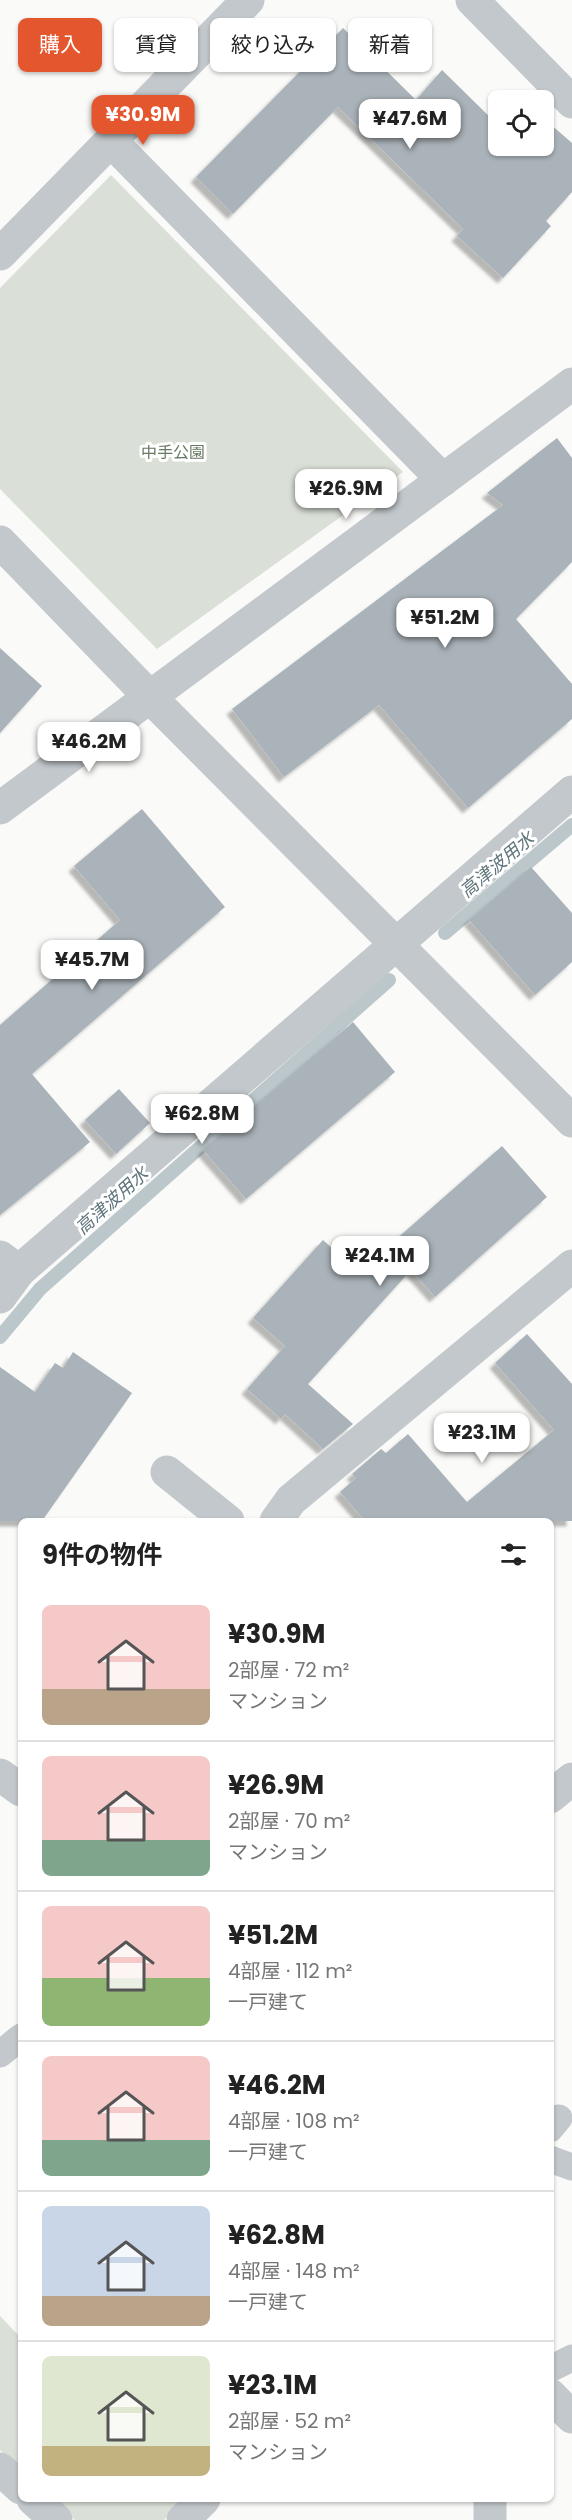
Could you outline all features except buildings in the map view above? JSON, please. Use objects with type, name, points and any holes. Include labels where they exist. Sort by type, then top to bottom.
[{"type":"street","points":[[0,254],[112,142],[248,0]]},
{"type":"street","points":[[472,0],[572,102]]},
{"type":"street","points":[[112,142],[443,480]]},
{"type":"street","points":[[0,808],[572,384]]},
{"type":"street","points":[[0,542],[149,696],[572,1121]]},
{"type":"street","points":[[6,1275],[572,792]]},
{"type":"street","points":[[278,1518],[291,1500],[572,1266]]},
{"type":"street","points":[[167,1472],[224,1518]]},
{"type":"street","points":[[0,1775],[18,1789]]},
{"type":"street","points":[[554,1794],[572,1779]]},
{"type":"street","points":[[554,2399],[572,2417]]},
{"type":"street","points":[[0,2469],[18,2485]]},
{"type":"street","points":[[36,2502],[56,2520]]},
{"type":"street","points":[[183,2520],[201,2502]]},
{"type":"street","points":[[490,2502],[490,2520]]},
{"type":"lane","points":[[0,2054],[18,2039]]},
{"type":"lane","points":[[554,2160],[572,2167]]},
{"type":"lane","points":[[554,2367],[572,2358]]},
{"type":"green space","name":"中手公園","points":[[111,175],[403,472],[157,649],[0,489],[0,288]]},
{"type":"green space","points":[[0,2316],[18,2335],[18,2467],[0,2450]]},
{"type":"green space","points":[[56,2502],[182,2502],[164,2520],[75,2520]]},
{"type":"waterway","name":"高津波用水","points":[[445,933],[572,825]]},
{"type":"waterway","name":"高津波用水","points":[[0,1337],[40,1289],[389,980]]}]
